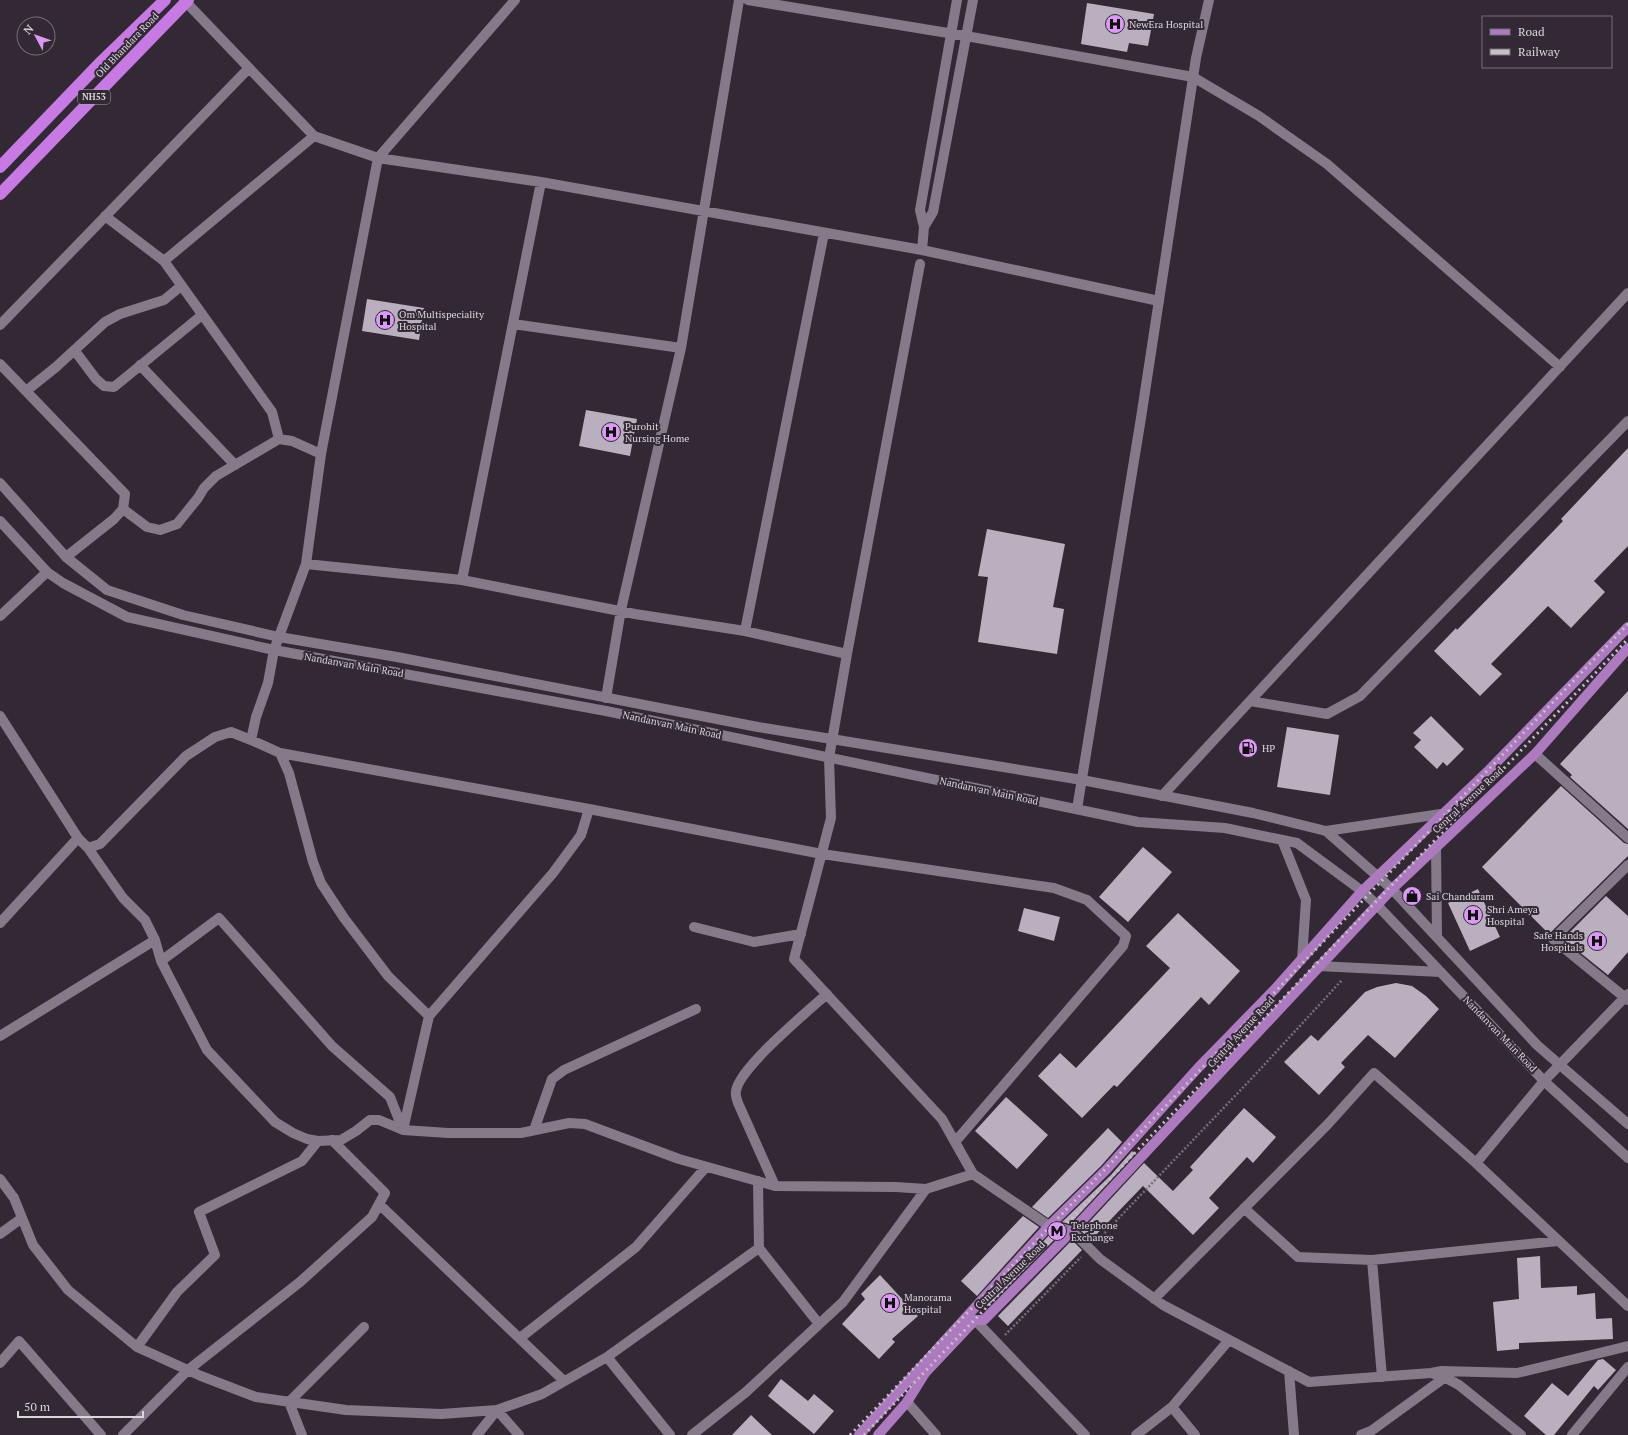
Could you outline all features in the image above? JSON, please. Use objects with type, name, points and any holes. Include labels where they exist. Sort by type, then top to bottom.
[{"type":"highway","name":"NH53","points":[[0,167],[101,62],[165,0]]},
{"type":"highway","name":"Old Bhandara Road","points":[[0,194],[186,1]]},
{"type":"main road","points":[[859,1435],[1048,1226],[1106,1170],[1198,1068],[1275,989],[1362,891],[1489,770],[1628,627]]},
{"type":"main road","name":"Central Avenue Road","points":[[878,1435],[907,1402],[925,1373],[1072,1231],[1318,966],[1392,889],[1535,754],[1628,648]]},
{"type":"street","points":[[252,740],[256,717],[268,683],[274,650],[306,564],[322,454],[378,158],[515,0]]},
{"type":"street","points":[[606,698],[621,610],[681,348],[739,0]]},
{"type":"street","points":[[748,0],[966,36],[1193,77],[1259,116],[1327,164],[1560,366]]},
{"type":"street","points":[[922,250],[924,227],[920,210],[958,0]]},
{"type":"street","points":[[924,227],[933,212],[973,0]]},
{"type":"street","points":[[1077,809],[1141,418],[1196,58],[1208,0]]},
{"type":"street","points":[[186,1],[314,136],[378,158],[541,182],[922,250],[1159,301]]},
{"type":"street","points":[[0,325],[249,68]]},
{"type":"street","points":[[164,261],[314,136]]},
{"type":"street","points":[[462,580],[541,182]]},
{"type":"street","points":[[104,216],[164,261],[272,412],[280,439]]},
{"type":"street","points":[[745,631],[824,233]]},
{"type":"street","points":[[920,264],[829,758],[831,818],[794,959],[942,1119],[973,1174],[1048,1226],[1072,1231],[1100,1259],[1163,1306],[1309,1382],[1442,1371],[1517,1373],[1628,1346]]},
{"type":"street","points":[[26,391],[75,350],[105,322],[120,314],[164,300],[181,286]]},
{"type":"street","points":[[1162,796],[1628,293]]},
{"type":"street","points":[[75,350],[96,379],[104,386],[114,386],[202,316]]},
{"type":"street","points":[[513,324],[681,348]]},
{"type":"street","points":[[0,364],[125,494],[122,508],[114,519],[66,557]]},
{"type":"street","points":[[140,365],[235,465]]},
{"type":"street","points":[[1250,701],[1327,714],[1360,696],[1628,421]]},
{"type":"street","points":[[122,508],[147,527],[160,530],[177,524],[198,498],[204,488],[216,476],[280,439],[292,441],[322,454]]},
{"type":"street","points":[[0,483],[66,557],[107,590],[183,615],[279,637],[397,657],[758,727],[833,738],[1082,780],[1253,813],[1326,831],[1442,814]]},
{"type":"street","name":"Nandanvan Main Road","points":[[0,521],[47,572],[127,617],[274,650],[606,711],[1138,822],[1225,828],[1297,843],[1362,891],[1377,905],[1544,1081],[1628,1158]]},
{"type":"street","points":[[306,564],[462,580],[621,610],[745,631],[847,654]]},
{"type":"street","points":[[0,616],[47,572]]},
{"type":"street","points":[[0,716],[78,838],[88,848],[123,898],[145,920],[155,940],[162,961],[206,1050],[275,1122],[293,1133],[307,1139],[318,1141],[341,1140],[370,1120],[379,1120],[403,1130],[421,1132],[495,1134],[521,1133],[569,1122],[585,1124],[679,1159],[775,1186],[896,1187],[926,1190],[973,1174]]},
{"type":"street","points":[[88,848],[100,844],[186,756],[215,737],[231,732],[280,753],[589,809],[822,854],[1054,888],[1087,900],[1126,936],[1123,946],[955,1142]]},
{"type":"street","points":[[280,753],[288,773],[313,862],[321,883],[344,918],[388,976],[429,1016]]},
{"type":"street","points":[[1535,754],[1628,838]]},
{"type":"street","points":[[403,1130],[429,1016],[553,873],[581,835],[589,809]]},
{"type":"street","points":[[1326,831],[1392,889],[1537,1045],[1628,1124]]},
{"type":"street","points":[[0,923],[78,838]]},
{"type":"street","points":[[1282,840],[1306,900],[1302,958]]},
{"type":"street","points":[[1436,848],[1437,937]]},
{"type":"street","points":[[1476,1163],[1544,1081],[1627,997],[1553,939],[1628,865]]},
{"type":"street","points":[[0,909],[12,910]]},
{"type":"street","points":[[162,961],[219,918],[332,1046],[390,1097],[403,1130]]},
{"type":"street","points":[[694,927],[754,942],[801,934]]},
{"type":"street","points":[[0,1036],[155,940]]},
{"type":"street","points":[[1318,966],[1441,972]]},
{"type":"street","points":[[775,1186],[738,1103],[736,1091],[743,1076],[772,1042],[827,994]]},
{"type":"street","points":[[534,1130],[552,1079],[564,1070],[696,1009]]},
{"type":"street","points":[[1154,1299],[1328,1124],[1374,1073],[1476,1163],[1628,1306]]},
{"type":"street","points":[[123,1435],[188,1370],[300,1282],[372,1217],[386,1193],[332,1140]]},
{"type":"street","points":[[137,1347],[177,1292],[215,1255],[199,1212],[302,1161],[318,1141]]},
{"type":"street","points":[[520,1338],[636,1248],[706,1167]]},
{"type":"street","points":[[0,1179],[14,1198],[33,1245],[68,1290],[137,1347],[188,1370],[256,1397],[346,1410],[441,1414],[497,1410],[542,1394],[607,1357],[759,1248]]},
{"type":"street","points":[[758,1181],[759,1248],[819,1324]]},
{"type":"street","points":[[692,1435],[746,1392],[843,1302],[926,1190]]},
{"type":"street","points":[[379,1204],[564,1381]]},
{"type":"street","points":[[1244,1208],[1298,1257],[1372,1260],[1558,1241]]},
{"type":"street","points":[[0,1234],[22,1218]]},
{"type":"street","points":[[1372,1260],[1382,1377]]},
{"type":"street","points":[[979,1320],[1085,1435]]},
{"type":"street","points":[[289,1402],[364,1327]]},
{"type":"street","points":[[1136,1435],[1172,1407],[1229,1340]]},
{"type":"street","points":[[0,1363],[18,1341],[101,1435]]},
{"type":"street","points":[[607,1357],[670,1435]]},
{"type":"street","points":[[1572,1435],[1628,1367]]},
{"type":"street","points":[[1289,1371],[1294,1435]]},
{"type":"street","points":[[1431,1373],[1459,1385],[1521,1435]]},
{"type":"street","points":[[1361,1435],[1371,1431],[1444,1378]]},
{"type":"street","points":[[289,1402],[302,1435]]},
{"type":"street","points":[[907,1402],[936,1435]]},
{"type":"street","points":[[1172,1407],[1195,1435]]},
{"type":"street","points":[[477,1435],[497,1410]]},
{"type":"street","points":[[497,1410],[519,1435]]},
{"type":"path","points":[[979,1320],[1004,1336],[1253,1077],[1353,968]]},
{"type":"building","points":[[1087,3],[1154,14],[1148,46],[1129,43],[1127,52],[1081,44]]},
{"type":"building","points":[[367,299],[424,308],[419,340],[362,331]]},
{"type":"building","points":[[586,410],[637,419],[630,456],[579,446]]},
{"type":"building","points":[[1628,448],[1628,546],[1594,581],[1605,592],[1571,628],[1548,606],[1491,664],[1502,674],[1480,696],[1434,651],[1456,628],[1457,630],[1563,521],[1561,519]]},
{"type":"building","points":[[987,529],[1065,544],[1053,607],[1064,609],[1057,654],[978,642],[988,577],[978,576]]},
{"type":"building","points":[[1628,691],[1628,829],[1570,777],[1572,775],[1560,764]]},
{"type":"building","points":[[1431,716],[1464,749],[1447,766],[1443,762],[1437,769],[1414,747],[1421,740],[1413,733]]},
{"type":"building","points":[[1287,727],[1339,735],[1330,795],[1277,787]]},
{"type":"building","points":[[1561,786],[1624,843],[1628,844],[1628,856],[1549,934],[1482,867]]},
{"type":"building","points":[[1143,847],[1172,872],[1128,922],[1099,897]]},
{"type":"building","points":[[1478,889],[1500,937],[1470,951],[1448,903]]},
{"type":"building","points":[[1606,896],[1628,916],[1628,952],[1608,975],[1563,939]]},
{"type":"building","points":[[1024,908],[1060,917],[1054,941],[1018,931]]},
{"type":"building","points":[[1178,913],[1240,971],[1209,1005],[1201,997],[1117,1087],[1114,1085],[1082,1118],[1038,1076],[1060,1053],[1076,1068],[1170,968],[1146,946]]},
{"type":"building","points":[[1396,983],[1412,986],[1426,996],[1439,1009],[1395,1058],[1368,1035],[1341,1063],[1345,1067],[1319,1095],[1284,1062],[1311,1035],[1318,1041],[1365,992],[1377,987]]},
{"type":"building","points":[[1006,1097],[1048,1135],[1017,1169],[975,1131]]},
{"type":"building","points":[[1244,1108],[1276,1137],[1253,1163],[1247,1157],[1209,1198],[1219,1208],[1193,1235],[1143,1186],[1091,1240],[1081,1231],[1144,1163],[1173,1191],[1193,1170],[1190,1167]]},
{"type":"building","points":[[1108,1128],[1122,1142],[1101,1166],[1048,1218],[1032,1207]]},
{"type":"building","points":[[1132,1151],[1135,1154],[1070,1224],[1062,1222],[1111,1175]]},
{"type":"building","points":[[1023,1216],[1039,1227],[977,1296],[961,1281]]},
{"type":"building","points":[[1051,1233],[1059,1235],[988,1306],[986,1305]]},
{"type":"building","points":[[1072,1240],[1082,1250],[1008,1326],[998,1316]]},
{"type":"building","points":[[1540,1256],[1541,1288],[1577,1286],[1577,1295],[1595,1293],[1596,1319],[1612,1318],[1613,1339],[1519,1343],[1519,1349],[1497,1351],[1493,1302],[1519,1299],[1517,1258]]},
{"type":"building","points":[[880,1275],[918,1316],[892,1339],[895,1342],[879,1359],[842,1324],[865,1299],[861,1294]]},
{"type":"building","points":[[1603,1359],[1616,1370],[1598,1390],[1594,1386],[1554,1435],[1546,1435],[1524,1416],[1552,1383],[1568,1396],[1598,1360]]},
{"type":"building","points":[[781,1379],[808,1401],[814,1394],[834,1411],[814,1434],[768,1396]]},
{"type":"building","points":[[751,1415],[772,1435],[732,1435]]},
{"type":"railway","points":[[850,1435],[1628,624]]},
{"type":"railway","points":[[864,1435],[1628,639]]},
{"type":"place","name":"NewEra Hospital","points":[[1115,24]]},
{"type":"place","name":"Om Multispeciality Hospital","points":[[385,320]]},
{"type":"place","name":"Purohit Nursing Home","points":[[611,432]]},
{"type":"place","name":"HP","points":[[1248,748]]},
{"type":"place","name":"Sai Chanduram","points":[[1412,896]]},
{"type":"place","name":"Shri Ameya Hospital","points":[[1473,915]]},
{"type":"place","name":"Safe Hands Hospitals","points":[[1597,941]]},
{"type":"place","name":"Telephone Exchange","points":[[1057,1231]]},
{"type":"place","name":"Manorama Hospital","points":[[890,1303]]}]
